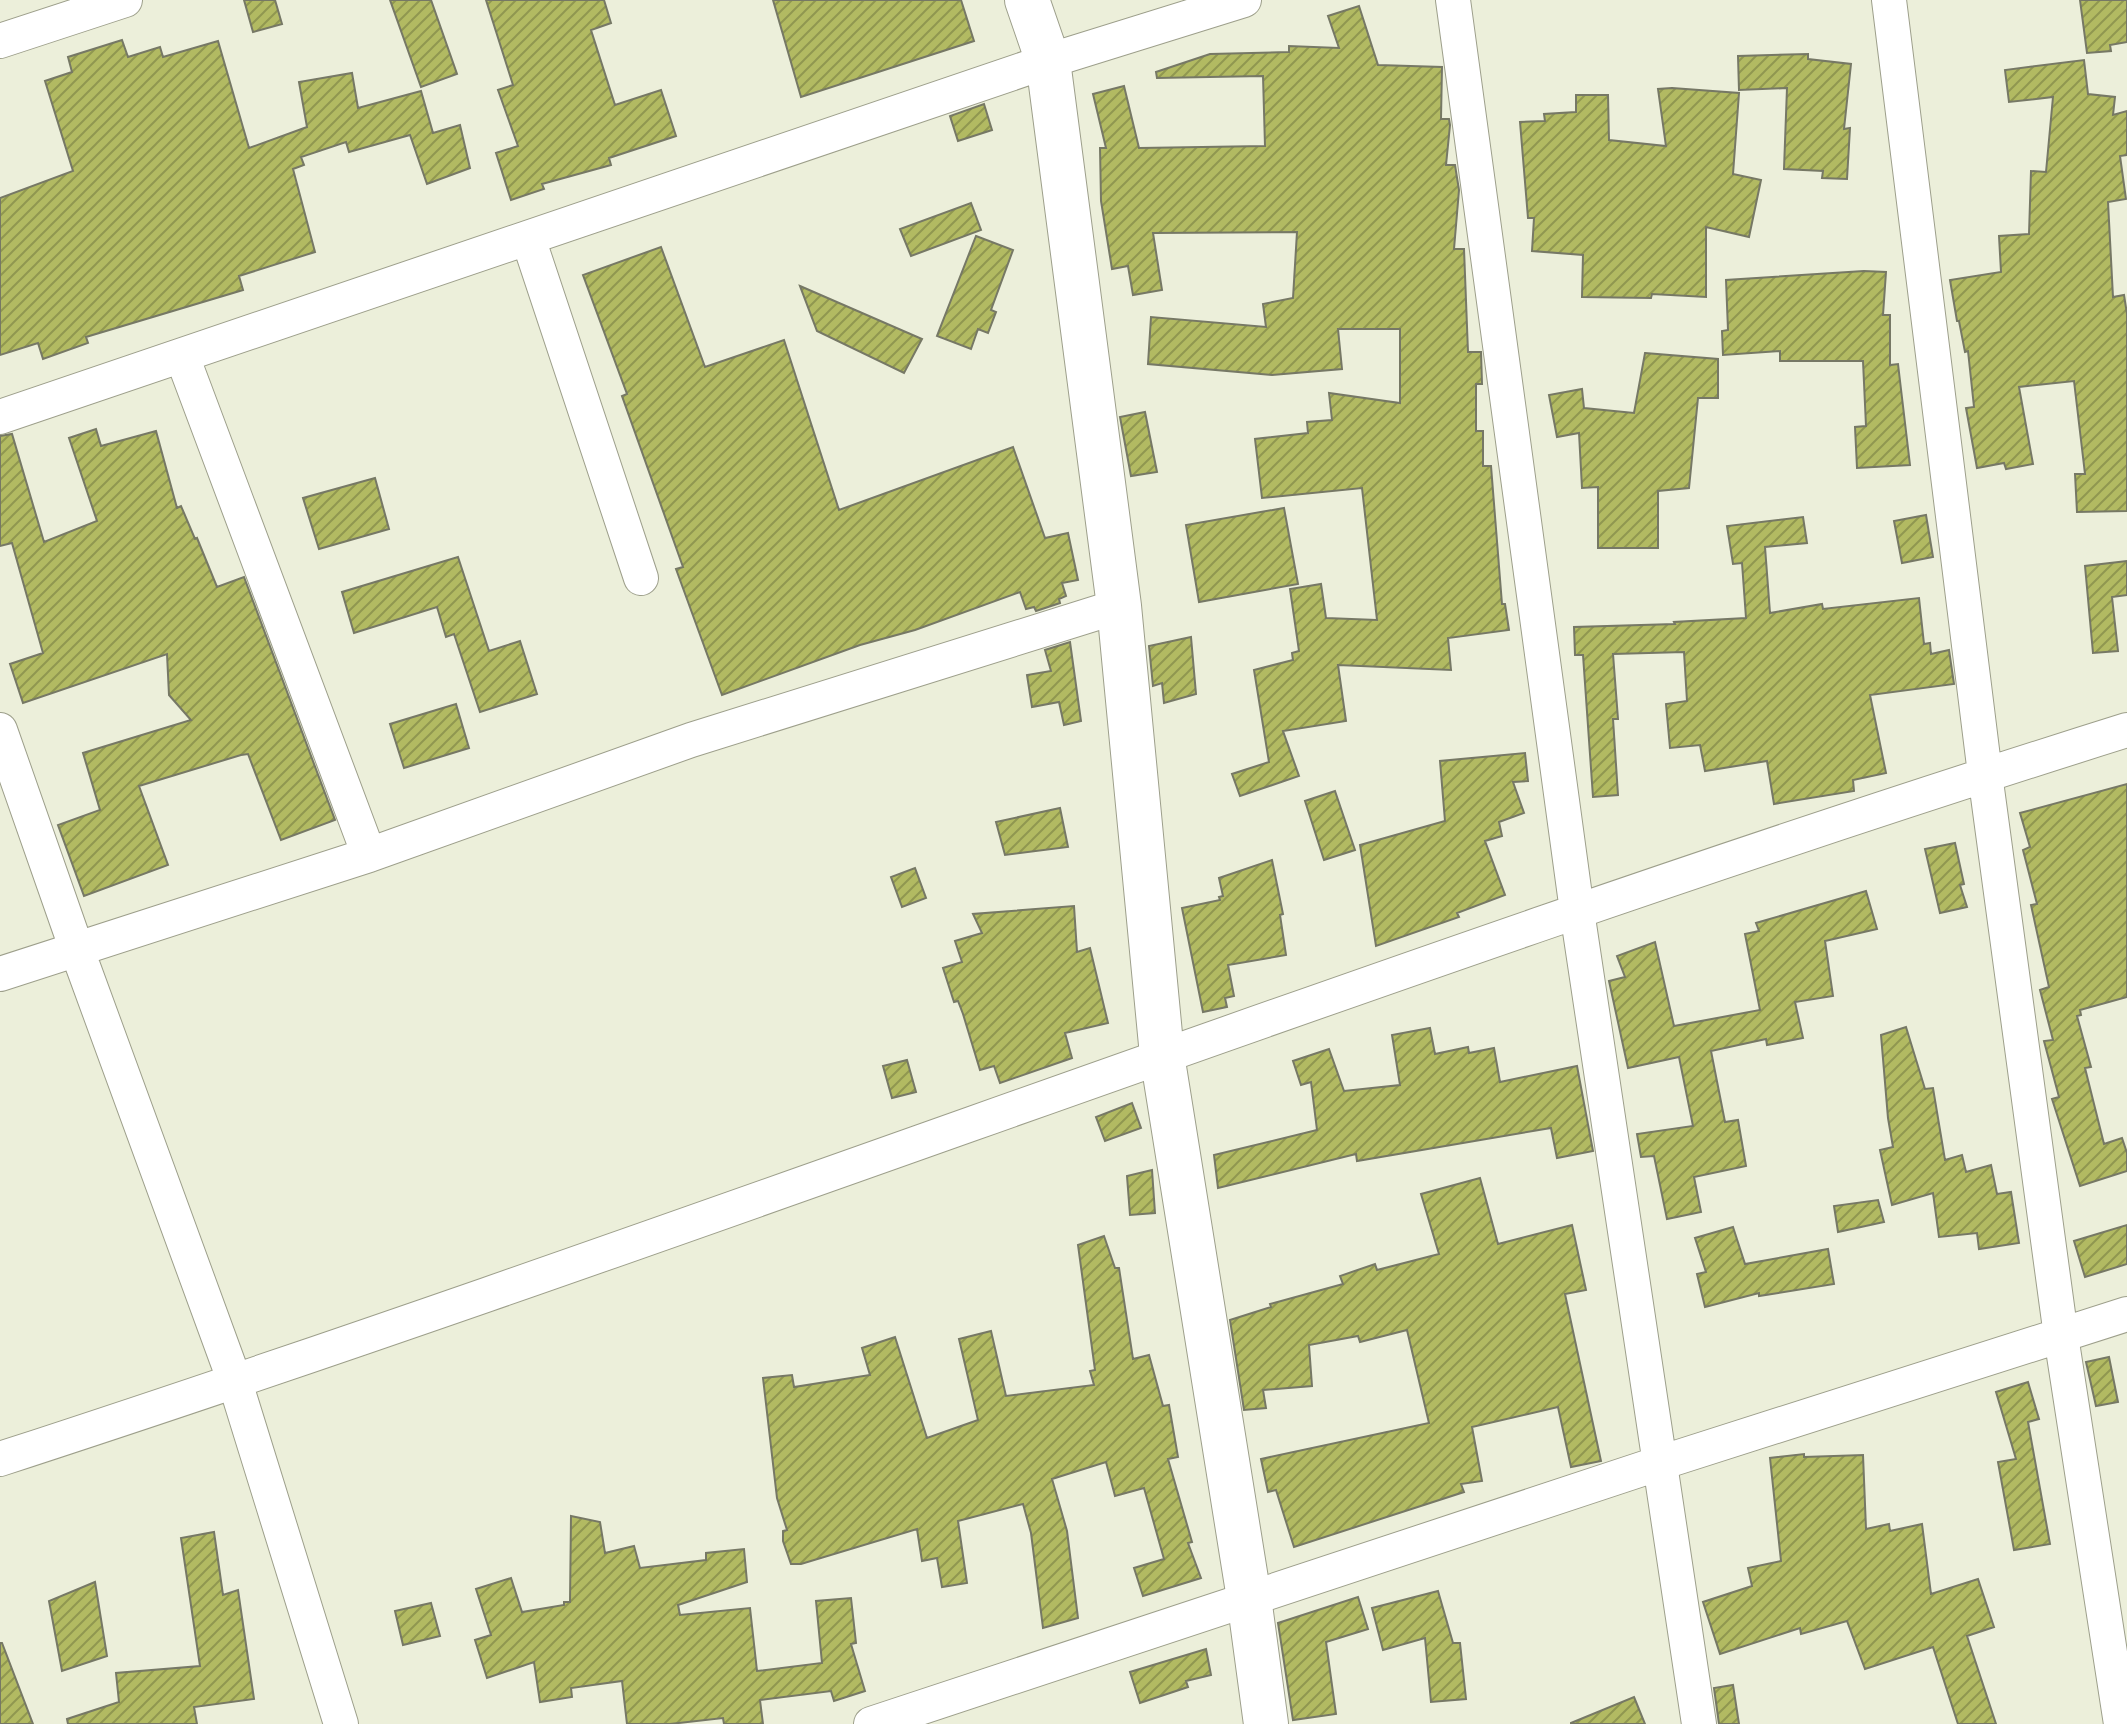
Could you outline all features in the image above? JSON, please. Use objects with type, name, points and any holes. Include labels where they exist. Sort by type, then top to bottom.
[{"type":"street","points":[[0,41],[125,0]]},
{"type":"street","points":[[1027,0],[1048,61],[1119,606],[1162,1055],[1249,1598],[1266,1724]]},
{"type":"street","points":[[0,417],[1048,61],[1244,0]]},
{"type":"street","points":[[1453,0],[1577,911],[1699,1724]]},
{"type":"street","points":[[1889,0],[1985,774],[2061,1336],[2121,1724]]},
{"type":"street","points":[[528,238],[641,578]]},
{"type":"street","points":[[182,356],[369,855]]},
{"type":"street","points":[[0,974],[369,855],[691,740],[1119,606]]},
{"type":"street","points":[[0,730],[235,1382],[341,1724]]},
{"type":"street","points":[[0,1459],[235,1382],[1577,911],[1985,774],[2127,730]]},
{"type":"street","points":[[871,1724],[1660,1463],[2127,1314]]},
{"type":"building","points":[[244,0],[275,0],[282,24],[253,32]]},
{"type":"building","points":[[390,0],[431,0],[457,74],[421,87]]},
{"type":"building","points":[[486,0],[604,0],[611,23],[591,30],[615,105],[661,90],[676,136],[609,158],[611,165],[542,184],[544,189],[511,200],[496,153],[518,146],[498,90],[513,85]]},
{"type":"building","points":[[773,0],[961,0],[974,41],[801,97]]},
{"type":"building","points":[[2080,0],[2127,0],[2127,42],[2110,45],[2111,51],[2087,53]]},
{"type":"building","points":[[1359,6],[1378,65],[1442,67],[1441,119],[1449,119],[1450,125],[1446,165],[1455,165],[1459,190],[1454,249],[1464,249],[1468,352],[1481,352],[1482,384],[1476,384],[1476,431],[1483,431],[1483,466],[1491,466],[1502,604],[1505,604],[1509,630],[1448,638],[1451,670],[1338,665],[1346,721],[1283,731],[1299,776],[1240,796],[1232,774],[1269,762],[1254,670],[1293,660],[1292,653],[1299,651],[1290,589],[1321,584],[1326,618],[1377,620],[1362,488],[1262,498],[1255,439],[1308,433],[1307,422],[1332,420],[1329,393],[1400,403],[1400,329],[1338,329],[1342,369],[1272,375],[1148,364],[1151,317],[1266,327],[1263,304],[1293,298],[1297,232],[1153,233],[1162,290],[1133,295],[1128,266],[1112,269],[1101,201],[1100,148],[1106,148],[1093,94],[1124,86],[1139,148],[1265,146],[1263,76],[1157,78],[1156,72],[1210,54],[1289,52],[1289,46],[1339,48],[1328,16]]},
{"type":"building","points":[[122,40],[128,57],[160,47],[163,57],[218,41],[249,148],[307,127],[299,82],[352,73],[358,108],[421,91],[433,133],[460,125],[470,168],[427,184],[410,135],[349,152],[346,142],[301,157],[304,165],[293,169],[315,252],[239,276],[243,290],[86,337],[88,343],[43,359],[38,343],[0,355],[0,198],[73,171],[45,81],[72,72],[68,57]]},
{"type":"building","points":[[1808,54],[1808,59],[1851,64],[1844,129],[1850,128],[1847,179],[1822,178],[1823,171],[1784,169],[1787,88],[1739,90],[1738,56]]},
{"type":"building","points":[[2084,60],[2088,94],[2115,97],[2113,115],[2127,111],[2127,155],[2120,156],[2126,199],[2108,202],[2113,297],[2124,295],[2127,314],[2127,511],[2077,512],[2075,474],[2085,474],[2074,381],[2019,387],[2033,464],[2006,469],[2004,463],[1977,468],[1966,408],[1974,407],[1968,351],[1965,352],[1957,321],[1950,280],[2001,272],[1999,236],[2029,234],[2031,171],[2046,172],[2053,97],[2009,102],[2005,70]]},
{"type":"building","points":[[1658,89],[1739,93],[1733,174],[1761,180],[1749,237],[1706,227],[1706,297],[1652,294],[1651,298],[1582,297],[1583,255],[1532,251],[1534,218],[1528,218],[1520,122],[1545,121],[1544,114],[1576,112],[1576,95],[1608,95],[1609,140],[1666,146]]},
{"type":"building","points":[[984,104],[992,130],[958,141],[950,116]]},
{"type":"building","points":[[971,203],[981,230],[911,256],[900,229]]},
{"type":"building","points":[[976,236],[1013,250],[991,310],[996,312],[988,333],[978,329],[971,349],[937,336]]},
{"type":"building","points":[[661,247],[705,367],[784,340],[839,510],[1013,447],[1045,538],[1068,533],[1078,580],[1062,583],[1066,596],[1059,599],[1060,603],[1036,611],[1034,607],[1026,609],[1020,592],[722,695],[676,569],[683,567],[622,396],[627,394],[583,275]]},
{"type":"building","points":[[1886,272],[1883,315],[1890,315],[1890,365],[1898,364],[1910,465],[1857,468],[1855,427],[1866,426],[1863,361],[1780,361],[1780,351],[1723,355],[1722,331],[1728,330],[1726,280]]},
{"type":"building","points":[[800,286],[922,339],[904,373],[817,331]]},
{"type":"building","points":[[1645,353],[1718,359],[1718,398],[1698,398],[1689,488],[1658,491],[1658,548],[1598,548],[1598,487],[1582,488],[1579,433],[1557,437],[1549,395],[1582,389],[1584,408],[1634,413]]},
{"type":"building","points":[[1145,412],[1157,472],[1131,476],[1120,417]]},
{"type":"building","points":[[96,429],[101,446],[156,431],[177,508],[181,506],[217,587],[244,577],[335,820],[281,840],[248,754],[241,755],[139,786],[168,865],[84,896],[58,825],[100,810],[83,753],[191,720],[169,695],[167,654],[23,703],[10,664],[43,653],[12,543],[0,546],[0,436],[12,434],[44,542],[97,521],[69,438]]},
{"type":"building","points":[[375,478],[389,529],[319,549],[303,498]]},
{"type":"building","points":[[1284,508],[1298,584],[1199,602],[1186,525]]},
{"type":"building","points":[[1926,515],[1933,557],[1902,563],[1894,521]]},
{"type":"building","points":[[1803,517],[1807,543],[1765,547],[1770,613],[1822,604],[1823,609],[1919,598],[1924,644],[1930,643],[1931,654],[1949,650],[1954,684],[1870,695],[1886,773],[1853,780],[1854,791],[1774,804],[1767,761],[1705,771],[1700,745],[1670,748],[1666,704],[1687,701],[1684,652],[1613,654],[1618,719],[1613,719],[1618,795],[1593,797],[1583,655],[1575,655],[1574,627],[1746,618],[1742,563],[1733,564],[1727,526]]},
{"type":"building","points":[[458,557],[489,651],[520,641],[537,694],[480,712],[454,634],[446,637],[437,607],[354,633],[342,592]]},
{"type":"building","points":[[2127,561],[2127,595],[2112,597],[2118,651],[2093,653],[2085,566]]},
{"type":"building","points":[[1191,637],[1196,694],[1164,703],[1162,683],[1153,686],[1149,646]]},
{"type":"building","points":[[1070,642],[1081,721],[1064,725],[1059,702],[1032,707],[1027,675],[1051,671],[1045,650]]},
{"type":"building","points":[[456,704],[469,748],[404,768],[390,724]]},
{"type":"building","points":[[1525,753],[1528,781],[1513,782],[1524,813],[1499,822],[1502,836],[1485,841],[1505,895],[1457,913],[1459,917],[1376,946],[1360,845],[1445,821],[1440,761]]},
{"type":"building","points":[[2127,784],[2127,997],[2080,1010],[2081,1015],[2077,1016],[2091,1067],[2085,1068],[2104,1144],[2122,1138],[2127,1153],[2127,1171],[2080,1186],[2052,1099],[2059,1097],[2044,1041],[2053,1040],[2040,990],[2049,987],[2031,905],[2037,904],[2023,850],[2030,847],[2020,813]]},
{"type":"building","points":[[1335,791],[1355,850],[1324,860],[1305,801]]},
{"type":"building","points":[[1060,808],[1068,847],[1005,855],[996,822]]},
{"type":"building","points":[[1955,843],[1964,884],[1960,885],[1967,907],[1940,913],[1925,849]]},
{"type":"building","points":[[1272,860],[1283,914],[1280,915],[1286,955],[1228,965],[1234,996],[1225,998],[1227,1007],[1203,1012],[1182,908],[1220,900],[1219,897],[1223,896],[1219,878]]},
{"type":"building","points":[[915,868],[926,898],[902,907],[891,877]]},
{"type":"building","points":[[1866,891],[1877,929],[1825,941],[1833,996],[1795,1002],[1803,1038],[1767,1045],[1766,1039],[1711,1051],[1725,1122],[1738,1120],[1746,1166],[1694,1177],[1701,1212],[1667,1219],[1654,1156],[1641,1157],[1637,1134],[1693,1126],[1679,1057],[1628,1068],[1609,981],[1625,977],[1617,956],[1655,942],[1674,1026],[1760,1010],[1745,934],[1759,931],[1756,923]]},
{"type":"building","points":[[1074,906],[1077,952],[1090,948],[1108,1023],[1065,1033],[1072,1058],[1000,1083],[994,1066],[980,1070],[963,1014],[958,1001],[954,1002],[943,968],[962,962],[955,941],[982,933],[973,914]]},
{"type":"building","points":[[1906,1027],[1925,1089],[1933,1088],[1945,1160],[1962,1155],[1966,1172],[1991,1165],[1997,1194],[2011,1192],[2019,1243],[1979,1249],[1977,1233],[1939,1237],[1933,1193],[1892,1205],[1880,1150],[1893,1147],[1881,1035]]},
{"type":"building","points":[[1430,1028],[1435,1054],[1468,1047],[1469,1053],[1494,1048],[1500,1082],[1577,1066],[1593,1151],[1557,1158],[1551,1128],[1357,1161],[1356,1154],[1218,1188],[1214,1155],[1317,1130],[1311,1082],[1301,1085],[1293,1061],[1329,1049],[1344,1091],[1400,1085],[1392,1035]]},
{"type":"building","points":[[907,1060],[916,1092],[892,1098],[883,1066]]},
{"type":"building","points":[[1132,1103],[1141,1128],[1105,1141],[1096,1117]]},
{"type":"building","points":[[1152,1170],[1155,1213],[1130,1215],[1127,1176]]},
{"type":"building","points":[[1480,1178],[1498,1244],[1572,1225],[1586,1290],[1565,1294],[1601,1461],[1571,1467],[1558,1407],[1472,1427],[1482,1481],[1461,1484],[1464,1492],[1294,1547],[1276,1490],[1268,1492],[1261,1459],[1429,1423],[1407,1330],[1360,1342],[1358,1336],[1309,1345],[1312,1386],[1263,1390],[1266,1408],[1244,1410],[1230,1320],[1271,1307],[1270,1304],[1343,1284],[1340,1276],[1375,1264],[1377,1270],[1439,1254],[1421,1194]]},
{"type":"building","points":[[1878,1200],[1884,1222],[1838,1232],[1834,1206]]},
{"type":"building","points":[[2127,1225],[2127,1264],[2085,1277],[2074,1241]]},
{"type":"building","points":[[1733,1227],[1745,1264],[1828,1249],[1834,1284],[1759,1296],[1759,1293],[1705,1307],[1697,1274],[1706,1272],[1695,1238]]},
{"type":"building","points":[[1104,1236],[1115,1268],[1119,1268],[1133,1359],[1149,1355],[1163,1406],[1169,1405],[1178,1457],[1168,1459],[1192,1542],[1188,1543],[1201,1578],[1143,1596],[1134,1568],[1164,1559],[1144,1488],[1115,1496],[1106,1462],[1052,1479],[1067,1531],[1078,1618],[1043,1628],[1031,1533],[1023,1504],[958,1521],[967,1583],[942,1587],[937,1558],[922,1561],[917,1529],[801,1564],[791,1564],[783,1541],[783,1531],[787,1530],[777,1498],[763,1378],[792,1375],[794,1387],[870,1375],[862,1348],[895,1337],[927,1438],[978,1420],[959,1339],[991,1331],[1006,1396],[1094,1385],[1090,1371],[1095,1370],[1078,1245]]},
{"type":"building","points":[[2109,1357],[2118,1402],[2096,1406],[2086,1362]]},
{"type":"building","points":[[2028,1382],[2039,1419],[2028,1422],[2050,1544],[2014,1550],[1998,1462],[2016,1459],[1996,1392]]},
{"type":"building","points":[[1804,1454],[1804,1457],[1863,1455],[1866,1529],[1889,1524],[1890,1531],[1922,1524],[1931,1594],[1978,1579],[1994,1627],[1967,1636],[1996,1724],[1958,1724],[1933,1647],[1865,1669],[1847,1621],[1801,1634],[1800,1628],[1720,1654],[1703,1602],[1752,1586],[1748,1568],[1781,1561],[1770,1458]]},
{"type":"building","points":[[571,1516],[600,1522],[605,1553],[634,1546],[640,1568],[706,1560],[706,1553],[744,1549],[747,1582],[678,1605],[680,1615],[750,1608],[757,1671],[822,1663],[816,1601],[851,1598],[856,1643],[851,1644],[865,1691],[834,1701],[831,1691],[760,1700],[763,1724],[724,1724],[723,1718],[670,1724],[627,1724],[622,1681],[571,1688],[572,1697],[540,1702],[534,1662],[487,1678],[475,1640],[491,1635],[476,1589],[511,1578],[522,1612],[570,1602]]},
{"type":"building","points":[[214,1532],[223,1595],[238,1590],[254,1699],[194,1707],[197,1724],[68,1724],[67,1719],[119,1702],[116,1673],[200,1666],[181,1538]]},
{"type":"building","points":[[95,1582],[107,1656],[62,1671],[49,1601]]},
{"type":"building","points":[[1438,1591],[1453,1643],[1460,1643],[1466,1699],[1431,1702],[1425,1638],[1383,1650],[1372,1608]]},
{"type":"building","points":[[1358,1597],[1368,1629],[1326,1642],[1336,1714],[1293,1720],[1278,1623]]},
{"type":"building","points":[[431,1603],[440,1636],[403,1645],[395,1611]]},
{"type":"building","points":[[2,1643],[33,1724],[0,1724]]},
{"type":"building","points":[[1206,1649],[1211,1675],[1186,1681],[1188,1687],[1140,1703],[1130,1672]]},
{"type":"building","points":[[1733,1685],[1739,1724],[1719,1724],[1714,1688]]},
{"type":"building","points":[[1634,1697],[1645,1724],[1571,1724],[1571,1723]]}]
